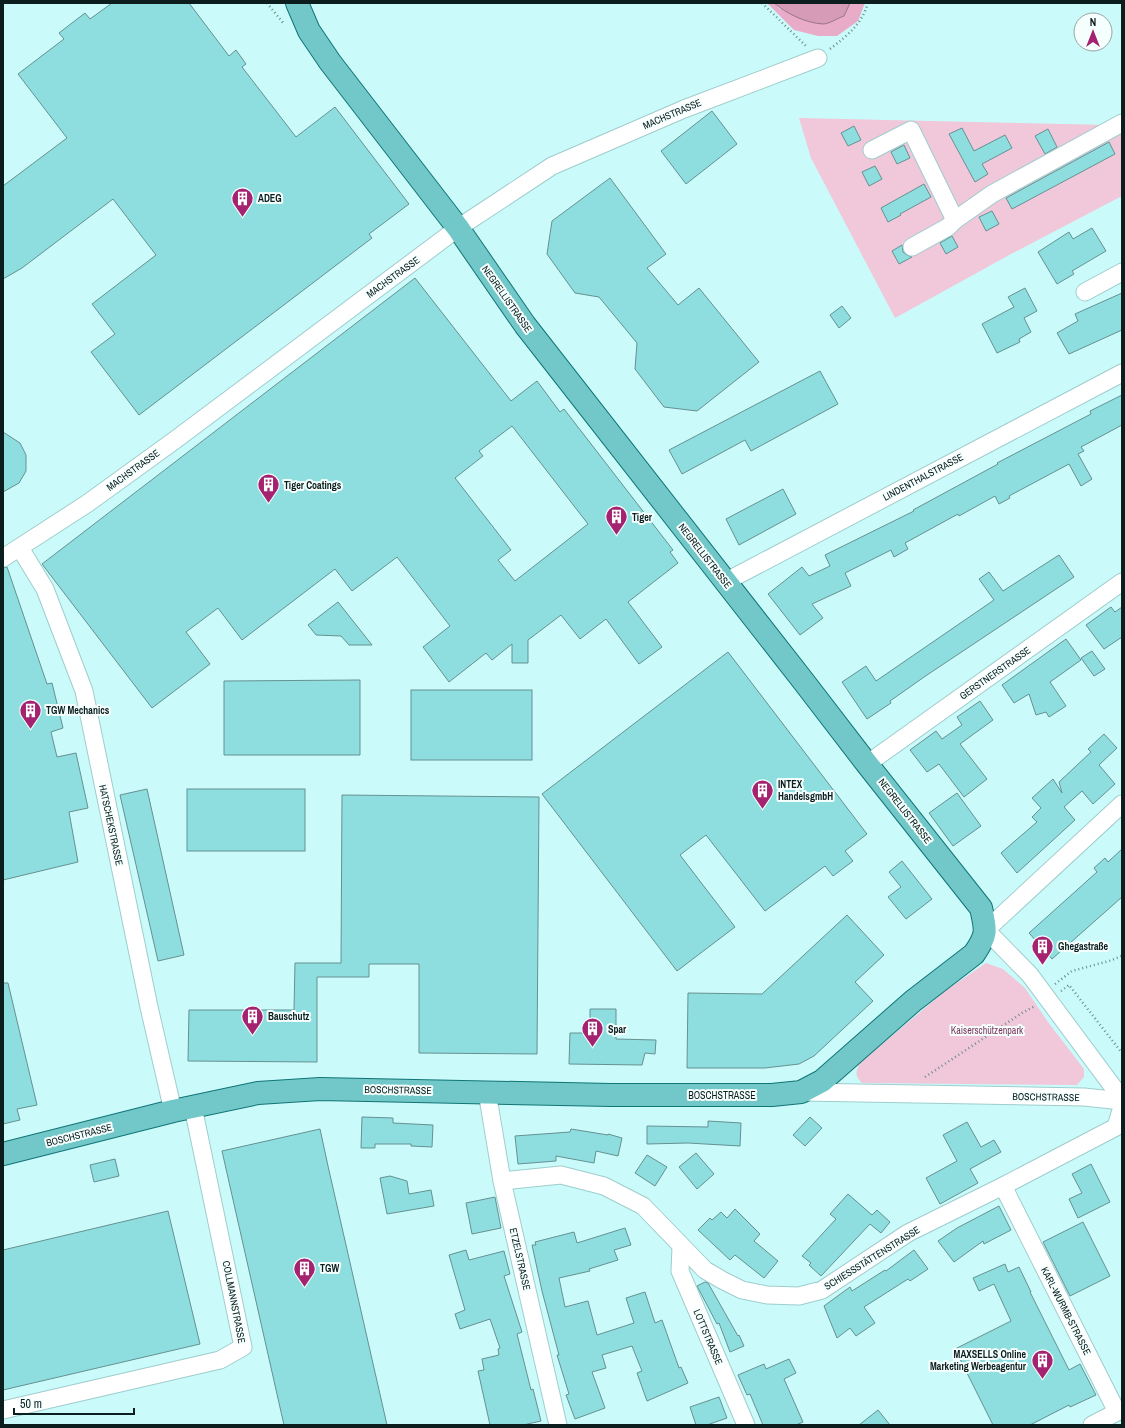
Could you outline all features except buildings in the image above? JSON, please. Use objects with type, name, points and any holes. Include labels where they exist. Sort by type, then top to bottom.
[{"type":"main road","name":"NEGRELLISTRASSE","points":[[297,3],[309,31],[330,62],[458,228],[525,325],[981,908],[986,930]]},
{"type":"main road","name":"BOSCHSTRASSE","points":[[3,1154],[183,1109],[258,1093],[320,1089],[611,1094],[772,1094],[801,1092],[822,1081],[913,1001],[974,954],[981,943],[986,930]]},
{"type":"street","name":"MACHSTRASSE","points":[[3,558],[88,503],[175,440],[458,228],[552,166],[684,108],[818,58]]},
{"type":"street","points":[[912,247],[948,227],[955,220],[992,194],[1122,123]]},
{"type":"street","points":[[872,150],[911,130],[955,220]]},
{"type":"street","points":[[1085,292],[1122,272]]},
{"type":"street","name":"LINDENTHALSTRASSE","points":[[725,582],[1122,372]]},
{"type":"street","name":"HATSCHEKSTRASSE","points":[[20,548],[45,589],[84,691],[149,1007],[183,1109]]},
{"type":"street","name":"GERSTNERSTRASSE","points":[[867,764],[1122,582]]},
{"type":"street","points":[[1122,804],[986,930],[1030,976],[1122,1100]]},
{"type":"street","name":"ETZELSTRASSE","points":[[487,1092],[502,1180],[558,1425]]},
{"type":"street","name":"BOSCHSTRASSE","points":[[801,1092],[1122,1100]]},
{"type":"street","name":"SCHIESSSTÄTTENSTRASSE","points":[[502,1180],[561,1175],[604,1186],[643,1206],[681,1247],[705,1270],[722,1280],[742,1290],[767,1294],[799,1296],[822,1290],[908,1233],[1003,1186],[1116,1127],[1122,1107]]},
{"type":"street","name":"COLLMANNSTRASSE","points":[[3,1410],[220,1360],[243,1347],[183,1109]]},
{"type":"street","name":"KARL-WURMB-STRASSE","points":[[1003,1186],[1117,1412],[1092,1425]]},
{"type":"street","name":"LOTTSTRASSE","points":[[681,1247],[680,1271],[746,1425]]},
{"type":"path","points":[[267,3],[287,28]]},
{"type":"path","points":[[762,3],[818,58],[847,36],[864,16],[868,3]]},
{"type":"path","points":[[924,1077],[1022,1013],[1037,1005],[1046,997],[1053,986],[1072,971],[1122,956]]},
{"type":"path","points":[[1046,997],[1061,991],[1069,985],[1122,1053]]},
{"type":"green space","points":[[1122,117],[1122,196],[1011,254],[895,318],[811,158],[799,118],[1109,125]]},
{"type":"green space","name":"Kaiserschützenpark","points":[[986,963],[1003,969],[1025,988],[1048,1022],[1084,1069],[1084,1077],[1077,1085],[862,1083],[856,1074],[860,1063],[945,991]]},
{"type":"shaded area","points":[[767,3],[774,3],[780,9],[844,16],[850,3],[865,3],[858,21],[837,36],[818,36],[794,30]]},
{"type":"shaded area","points":[[774,3],[850,3],[844,16],[823,24],[810,22],[797,17]]},
{"type":"place","name":"ADEG","points":[[242,218]]},
{"type":"place","name":"Tiger Coatings","points":[[269,504]]},
{"type":"place","name":"Tiger","points":[[617,536]]},
{"type":"place","name":"TGW Mechanics","points":[[30,730]]},
{"type":"place","name":"INTEX HandelsgmbH","points":[[763,810]]},
{"type":"place","name":"Ghegastraße","points":[[1042,966]]},
{"type":"place","name":"Bauschutz","points":[[253,1036]]},
{"type":"place","name":"Spar","points":[[592,1048]]},
{"type":"place","name":"TGW","points":[[304,1288]]},
{"type":"place","name":"MAXSELLS Online Marketing Werbeagentur","points":[[1042,1380]]}]
